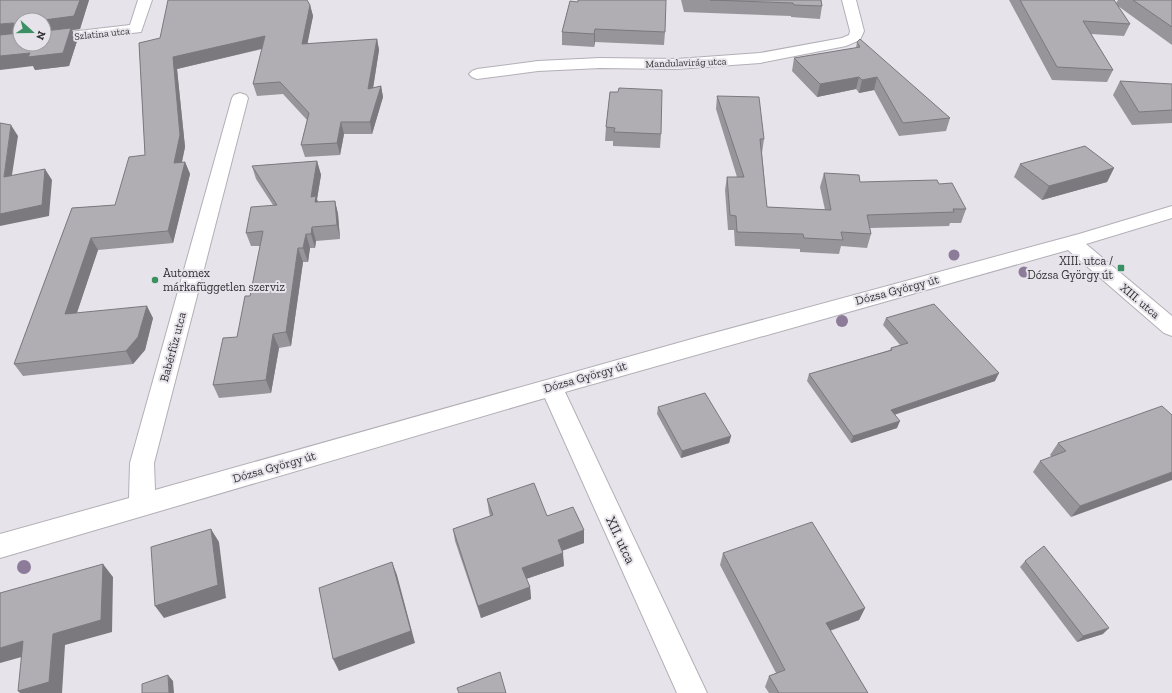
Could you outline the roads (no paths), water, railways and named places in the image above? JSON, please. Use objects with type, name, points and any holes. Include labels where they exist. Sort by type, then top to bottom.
[{"type":"street","name":"Szlatina utca","points":[[52,38],[136,29],[145,0]]},
{"type":"street","name":"Mandulavirág utca","points":[[477,74],[538,66],[600,63],[676,64],[760,58],[846,42],[855,37],[857,31],[849,0]]},
{"type":"street","name":"Babérfűz utca","points":[[142,505],[142,462],[240,98]]},
{"type":"street","name":"Dózsa György út","points":[[0,546],[551,387],[1071,242],[1172,212]]},
{"type":"street","name":"XIII. utca","points":[[1071,242],[1172,328]]},
{"type":"street","name":"XII. utca","points":[[551,387],[692,693]]},
{"type":"place","name":"XIII. utca / Dózsa György út","points":[[1121,268]]},
{"type":"place","name":"Automex márkafüggetlen szerviz","points":[[155,280]]}]
